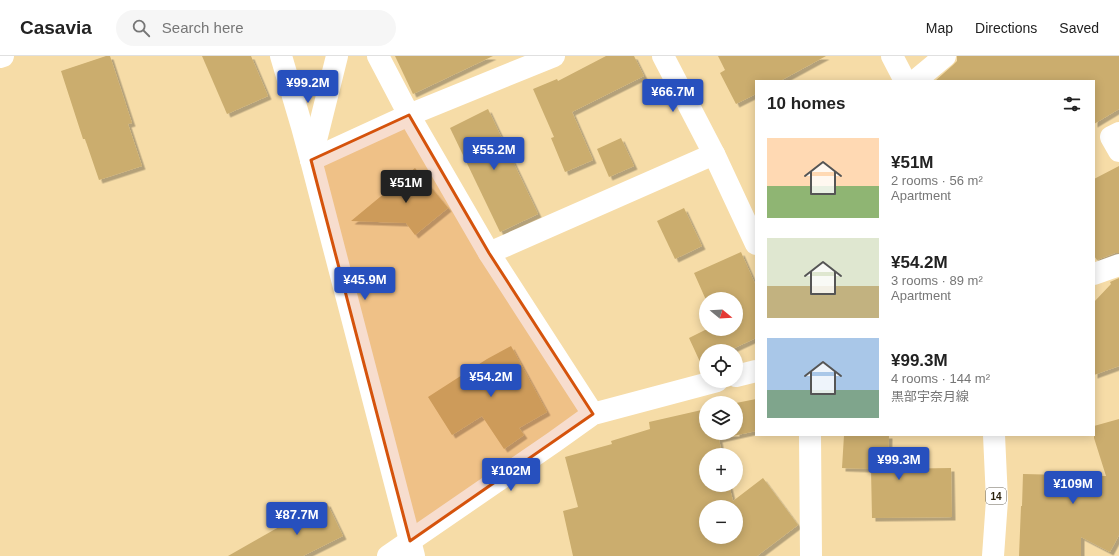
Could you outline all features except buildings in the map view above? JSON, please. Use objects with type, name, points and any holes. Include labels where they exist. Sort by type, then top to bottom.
[{"type":"street","points":[[281,56],[311,160],[412,549]]},
{"type":"street","points":[[311,160],[337,56]]},
{"type":"street","points":[[378,56],[409,115],[489,253],[593,414]]},
{"type":"street","points":[[311,160],[409,115],[554,56]]},
{"type":"street","points":[[664,56],[714,154],[755,242]]},
{"type":"street","points":[[892,56],[904,80]]},
{"type":"street","points":[[916,80],[945,56]]},
{"type":"street","points":[[1119,134],[1111,137],[1119,151]]},
{"type":"street","points":[[489,253],[714,154]]},
{"type":"street","points":[[1095,274],[1119,265]]},
{"type":"street","points":[[743,374],[755,371]]},
{"type":"street","points":[[388,556],[412,549],[593,414],[699,386]]},
{"type":"street","points":[[810,436],[811,556]]},
{"type":"street","name":"14","points":[[993,556],[997,500],[994,436]]},
{"type":"highlighted area","points":[[409,115],[489,253],[593,414],[410,541],[398,494],[311,160]]}]
